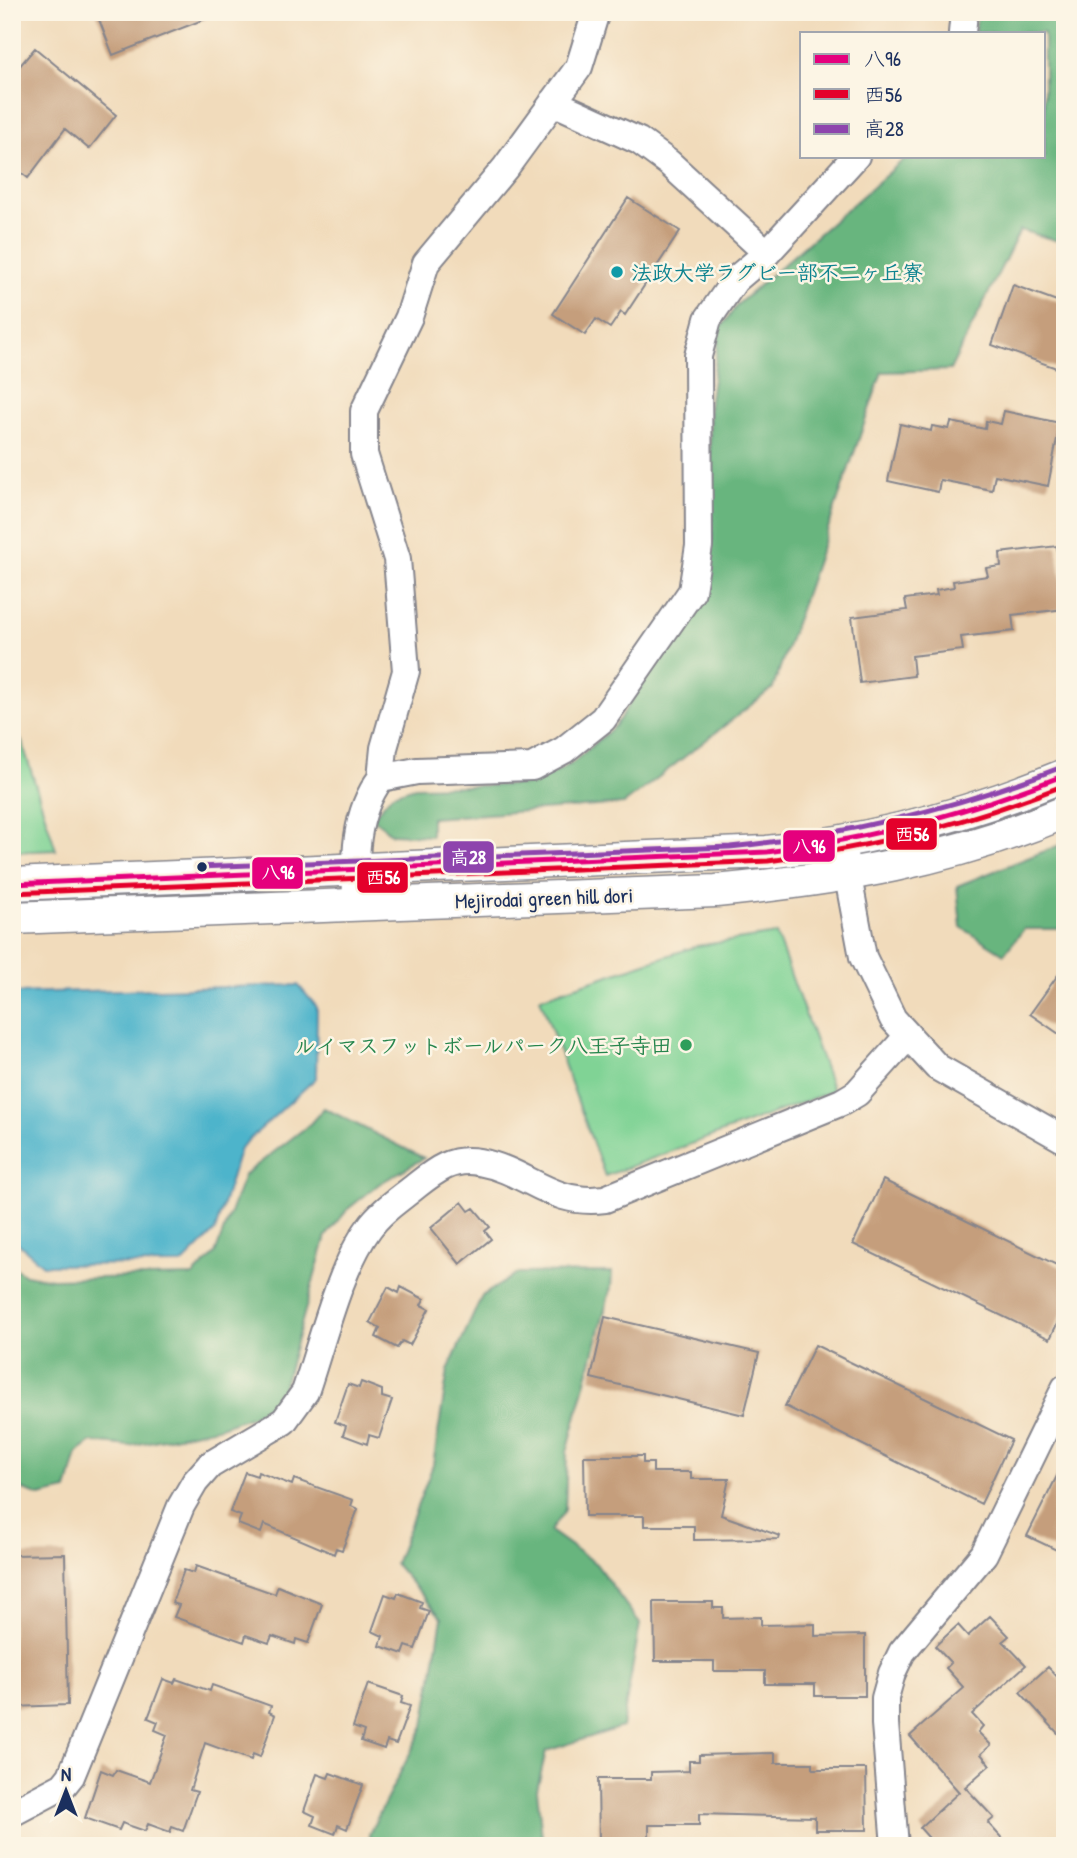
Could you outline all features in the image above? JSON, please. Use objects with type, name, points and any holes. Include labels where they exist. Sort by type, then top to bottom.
[{"type":"street","points":[[356,905],[355,871],[361,811],[381,778],[384,748],[405,671],[397,559],[364,454],[364,411],[409,317],[426,263],[506,167],[579,67],[596,12]]},
{"type":"street","points":[[962,32],[964,12]]},
{"type":"street","points":[[553,102],[639,141],[669,163],[767,254]]},
{"type":"street","points":[[381,778],[417,771],[532,767],[564,750],[603,719],[692,591],[699,546],[698,356],[708,319],[735,280],[767,254],[854,158]]},
{"type":"street","name":"Mejirodai green hill dori","points":[[12,884],[732,856],[842,842],[969,811],[1065,775]]},
{"type":"street","name":"Mejirodai green hill dori","points":[[12,918],[716,891],[848,877],[980,844],[1065,812]]},
{"type":"street","points":[[842,842],[863,957],[877,992],[892,1019],[937,1066],[1065,1140]]},
{"type":"street","points":[[12,1813],[62,1786],[71,1776],[181,1506],[210,1465],[284,1421],[296,1408],[305,1392],[352,1256],[380,1215],[435,1171],[464,1160],[493,1165],[556,1196],[588,1201],[605,1199],[842,1102],[857,1093],[908,1035]]},
{"type":"street","points":[[895,1846],[885,1724],[885,1698],[892,1673],[902,1652],[984,1554],[1065,1388]]},
{"type":"green space","points":[[977,12],[1065,12],[1065,243],[1020,230],[950,370],[882,372],[773,688],[624,804],[431,818],[431,836],[392,834],[372,818],[392,794],[415,787],[513,785],[552,774],[571,764],[615,726],[706,586],[712,539],[709,406],[720,329],[738,304],[906,158],[1046,158],[1046,32],[975,32]]},
{"type":"green space","points":[[12,726],[22,742],[56,850],[12,852]]},
{"type":"green space","points":[[1065,843],[1065,929],[1024,929],[1004,954],[961,927],[957,886]]},
{"type":"green space","name":"ルイマスフットボールパーク八王子寺田","points":[[776,934],[833,1091],[605,1176],[540,998],[697,946]]},
{"type":"green space","points":[[324,1108],[424,1158],[379,1184],[348,1209],[326,1236],[281,1396],[255,1415],[217,1428],[129,1446],[92,1442],[77,1453],[67,1490],[40,1496],[12,1486],[12,1266],[25,1275],[52,1279],[193,1276],[215,1254],[244,1175],[309,1125]]},
{"type":"green space","points":[[612,1272],[611,1287],[567,1452],[565,1510],[550,1531],[596,1564],[640,1624],[622,1727],[546,1751],[537,1790],[543,1846],[373,1846],[369,1834],[424,1726],[442,1618],[395,1564],[433,1465],[448,1370],[482,1296],[518,1273]]},
{"type":"water","points":[[298,985],[317,1007],[316,1078],[240,1148],[215,1231],[182,1264],[43,1265],[12,1238],[12,993]]},
{"type":"building","points":[[96,12],[217,12],[218,14],[113,55]]},
{"type":"building","points":[[35,48],[116,115],[89,149],[65,129],[28,178],[12,165],[12,75]]},
{"type":"building","name":"法政大学ラグビー部不二ヶ丘寮","points":[[628,198],[680,231],[625,315],[621,312],[610,328],[596,319],[585,335],[553,314]]},
{"type":"building","points":[[1013,285],[1065,304],[1065,371],[992,345]]},
{"type":"building","points":[[1004,411],[1060,423],[1048,486],[995,475],[992,490],[940,480],[938,492],[888,481],[900,424],[931,431],[932,426],[949,429],[951,422],[985,429],[986,421],[1001,424]]},
{"type":"building","points":[[1057,546],[1065,609],[1012,615],[1014,631],[961,637],[963,650],[912,656],[914,676],[860,683],[852,617],[907,610],[905,599],[937,595],[936,590],[954,587],[953,581],[988,576],[986,568],[1001,566],[1000,553]]},
{"type":"building","points":[[1065,965],[1065,1038],[1030,1014]]},
{"type":"building","points":[[883,1180],[1065,1269],[1065,1307],[1050,1339],[853,1244]]},
{"type":"building","points":[[462,1202],[469,1211],[474,1208],[490,1227],[485,1231],[491,1239],[460,1264],[431,1228]]},
{"type":"building","points":[[388,1287],[399,1293],[401,1287],[424,1299],[421,1305],[429,1309],[410,1345],[402,1341],[397,1348],[376,1337],[380,1328],[370,1322]]},
{"type":"building","points":[[605,1317],[759,1353],[744,1415],[591,1378]]},
{"type":"building","points":[[815,1345],[1011,1440],[981,1504],[785,1406]]},
{"type":"building","points":[[361,1382],[382,1390],[382,1397],[392,1400],[379,1438],[369,1435],[367,1444],[343,1435],[346,1426],[335,1422],[348,1384],[359,1388]]},
{"type":"building","points":[[584,1456],[643,1456],[643,1463],[653,1463],[653,1472],[691,1472],[691,1479],[729,1479],[721,1515],[780,1536],[779,1539],[694,1540],[694,1526],[644,1526],[644,1516],[585,1516]]},
{"type":"building","points":[[1065,1460],[1065,1554],[1027,1536]]},
{"type":"building","points":[[245,1472],[257,1476],[258,1472],[292,1485],[294,1479],[353,1500],[351,1506],[358,1509],[342,1550],[336,1548],[334,1554],[264,1524],[261,1533],[238,1524],[241,1516],[230,1512]]},
{"type":"building","points":[[65,1554],[68,1705],[12,1707],[12,1555]]},
{"type":"building","points":[[196,1566],[275,1594],[278,1586],[322,1604],[308,1643],[296,1639],[295,1644],[272,1636],[269,1643],[246,1635],[244,1642],[174,1617],[179,1605],[172,1603],[184,1570],[194,1573]]},
{"type":"building","points":[[398,1593],[422,1602],[420,1608],[429,1611],[415,1649],[406,1646],[403,1654],[380,1646],[383,1636],[372,1631],[385,1594],[396,1598]]},
{"type":"building","points":[[654,1602],[713,1602],[713,1608],[723,1608],[723,1618],[761,1617],[761,1625],[815,1624],[815,1636],[865,1635],[865,1696],[815,1696],[815,1684],[765,1684],[765,1671],[714,1671],[714,1661],[655,1661]]},
{"type":"building","points":[[990,1616],[1009,1636],[1003,1641],[1026,1665],[972,1714],[983,1726],[978,1732],[991,1745],[981,1754],[990,1765],[965,1787],[994,1818],[988,1823],[1009,1846],[936,1846],[920,1828],[959,1792],[910,1736],[964,1688],[946,1668],[951,1663],[935,1646],[958,1625],[968,1636]]},
{"type":"building","points":[[1048,1667],[1065,1685],[1065,1741],[1020,1692]]},
{"type":"building","points":[[163,1679],[174,1683],[176,1679],[210,1691],[212,1685],[271,1706],[269,1712],[275,1715],[260,1757],[253,1754],[251,1760],[205,1743],[190,1790],[197,1792],[183,1831],[172,1827],[170,1832],[148,1824],[145,1831],[122,1823],[119,1830],[85,1818],[101,1770],[113,1775],[116,1770],[150,1782],[167,1735],[155,1730],[158,1722],[148,1718]]},
{"type":"building","points":[[368,1684],[403,1696],[401,1703],[410,1706],[396,1744],[387,1741],[384,1749],[361,1741],[364,1731],[353,1727]]},
{"type":"building","points":[[775,1753],[775,1763],[813,1763],[813,1769],[866,1769],[867,1830],[815,1830],[815,1817],[699,1814],[699,1825],[649,1825],[649,1839],[599,1840],[598,1779],[651,1779],[651,1772],[689,1771],[689,1761],[699,1761],[699,1755]]},
{"type":"building","points":[[330,1773],[363,1785],[347,1829],[338,1825],[335,1834],[312,1825],[315,1816],[304,1811],[317,1774],[328,1778]]},
{"type":"transit line","name":"高28","points":[[197,867],[730,847],[815,835],[899,818],[981,796],[1062,767]]},
{"type":"transit line","name":"八96","points":[[12,884],[767,852],[843,840],[918,823],[1029,789],[1065,775]]},
{"type":"transit line","name":"西56","points":[[12,893],[768,861],[844,849],[919,832],[993,811],[1065,785]]},
{"type":"place","name":"法政大学ラグビー部不二ヶ丘寮","points":[[617,272]]},
{"type":"place","name":"ルイマスフットボールパーク八王子寺田","points":[[686,1045]]}]
